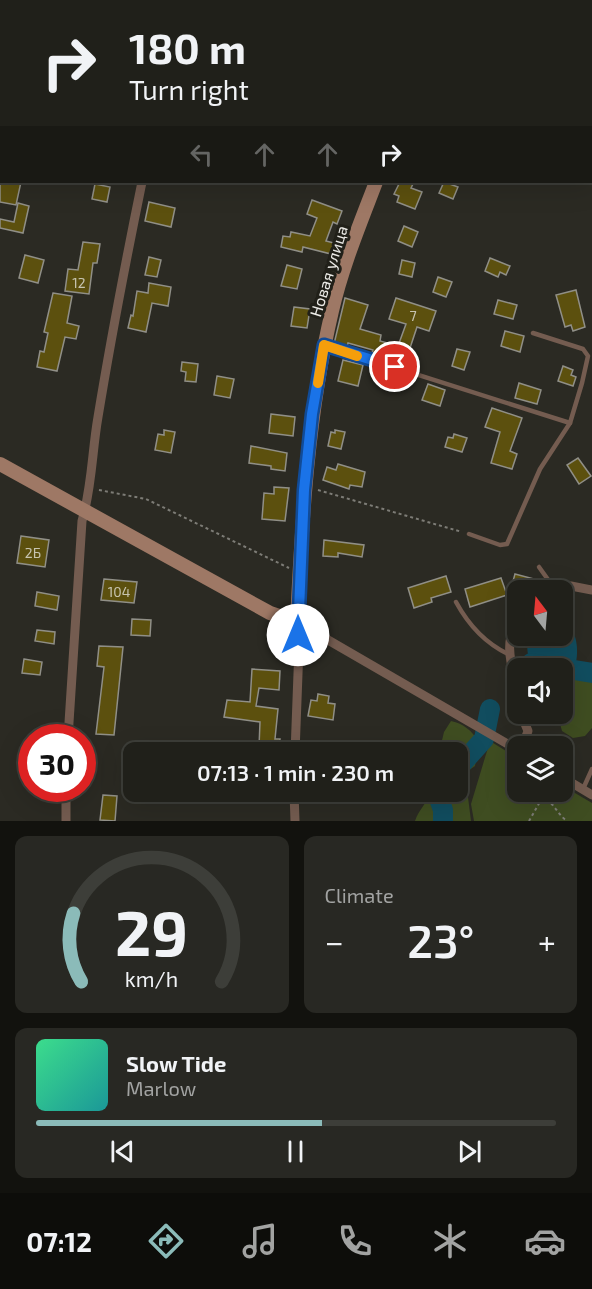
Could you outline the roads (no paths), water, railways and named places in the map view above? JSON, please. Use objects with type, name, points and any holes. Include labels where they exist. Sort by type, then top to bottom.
[{"type":"street","points":[[69,724],[82,532],[95,435],[111,338],[142,183]]},
{"type":"street","name":"Новая улица","points":[[297,622],[304,490],[312,414],[324,345],[344,271],[376,183]]},
{"type":"street","points":[[0,464],[270,613],[297,622],[507,744]]},
{"type":"street","points":[[573,586],[592,590]]},
{"type":"street","points":[[295,742],[299,647],[297,622]]},
{"type":"street","points":[[508,646],[509,658]]},
{"type":"street","points":[[573,784],[592,795]]},
{"type":"street","points":[[66,802],[66,821]]},
{"type":"street","points":[[294,802],[295,821]]},
{"type":"lane","points":[[469,534],[500,545],[507,544],[540,469],[570,423],[582,383],[587,352],[533,333]]},
{"type":"lane","points":[[324,345],[570,423]]},
{"type":"lane","points":[[539,567],[546,580]]},
{"type":"lane","points":[[456,602],[466,622],[497,649],[508,654]]},
{"type":"lane","points":[[582,789],[592,769]]},
{"type":"water","points":[[573,631],[577,649],[574,670],[573,658],[530,658],[527,646],[573,646]]},
{"type":"waterway","points":[[573,670],[592,673]]},
{"type":"waterway","points":[[468,757],[484,739],[490,709]]},
{"type":"waterway","points":[[440,802],[443,821]]}]
